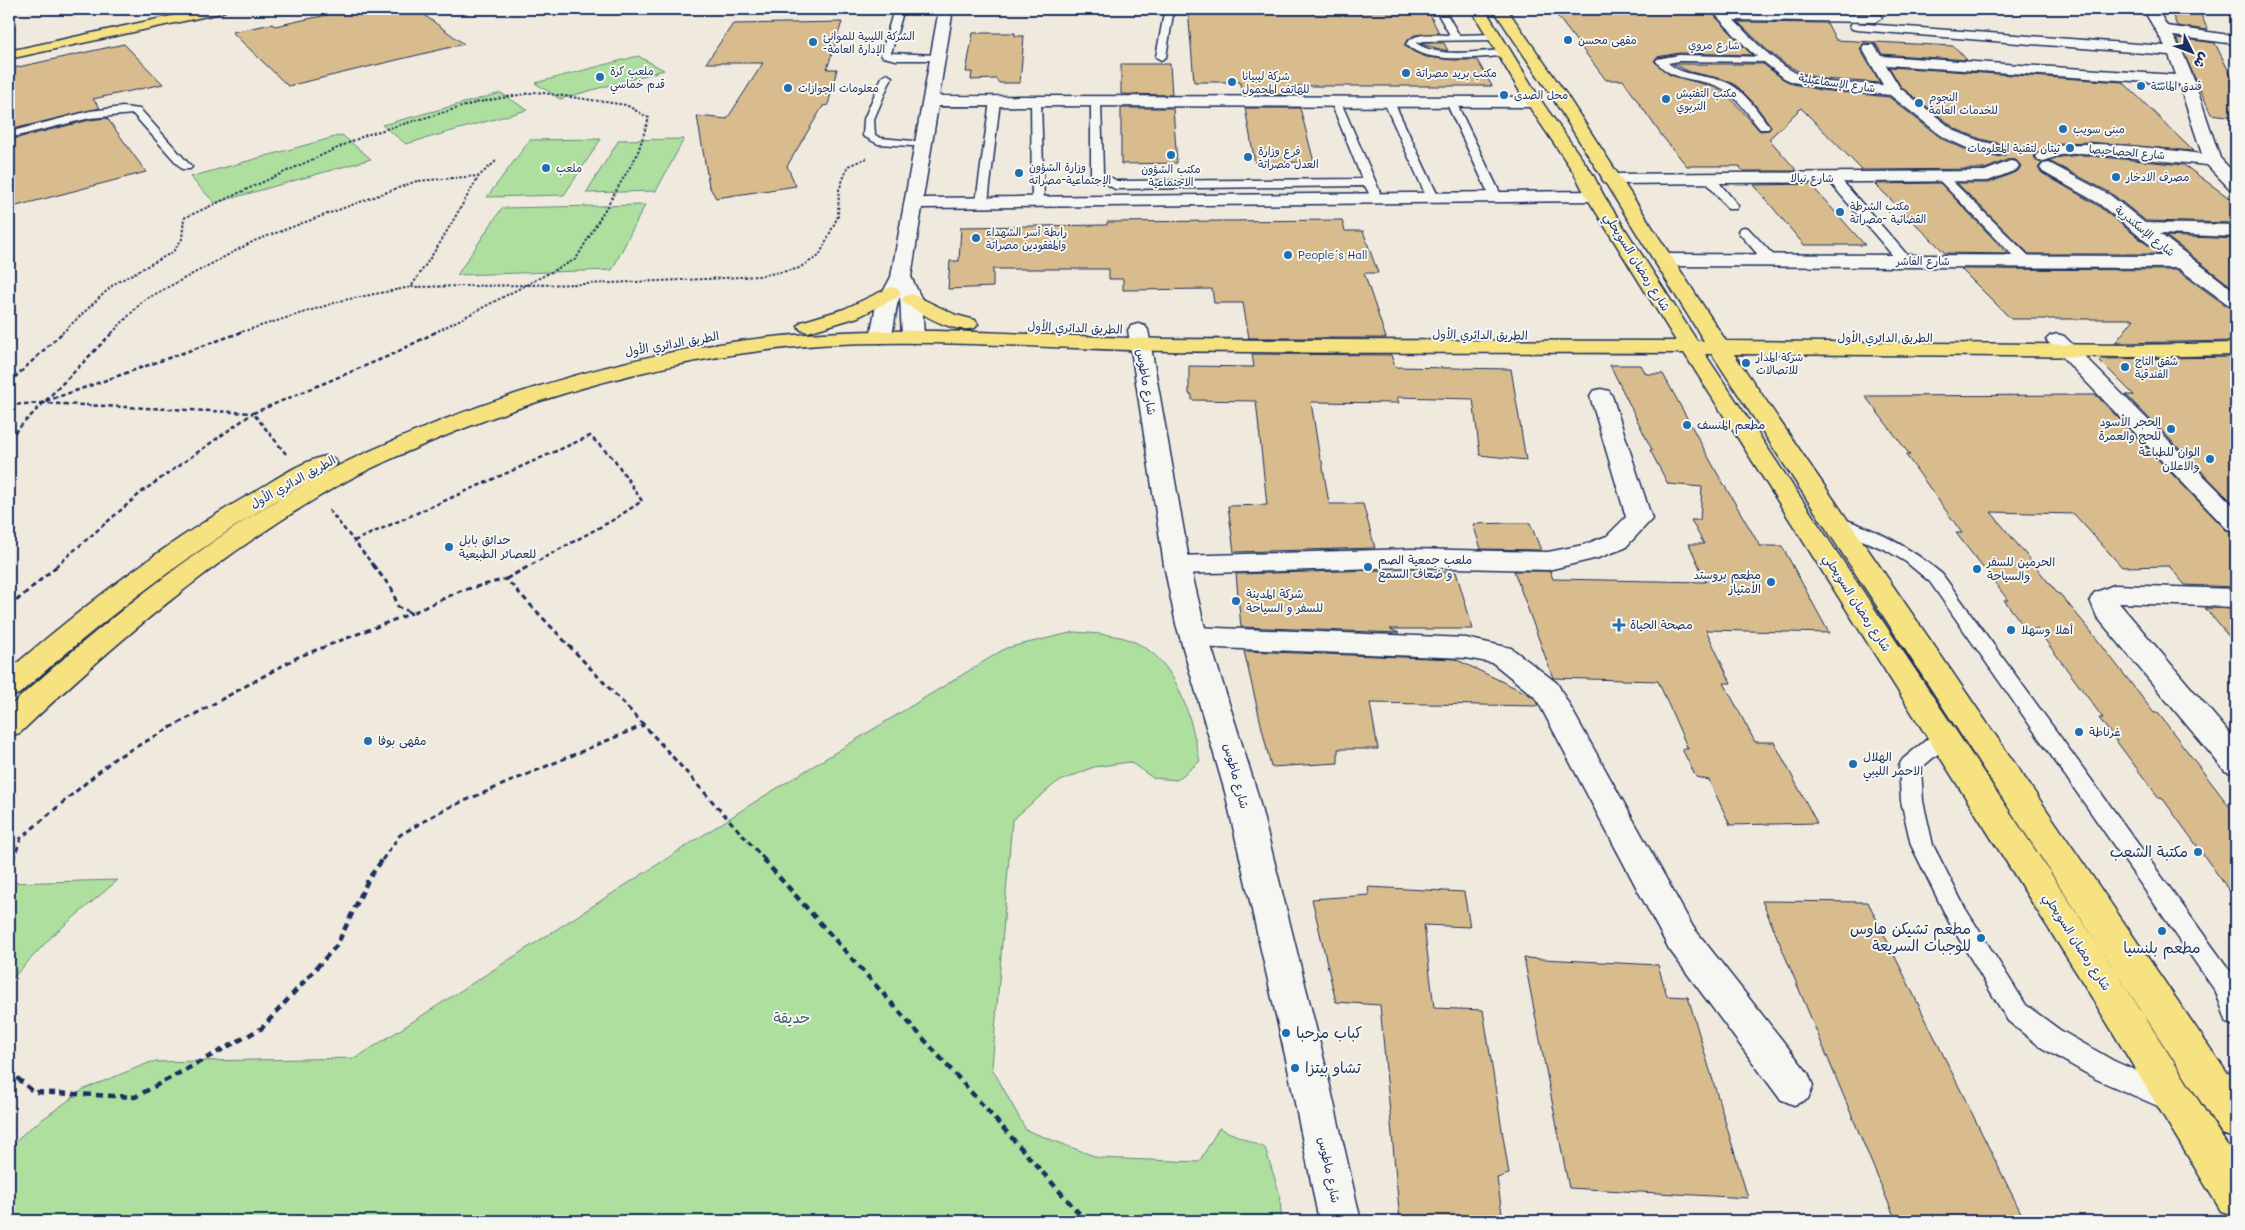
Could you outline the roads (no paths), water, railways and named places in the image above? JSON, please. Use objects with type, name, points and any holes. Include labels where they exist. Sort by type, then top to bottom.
[{"type":"main road","points":[[10,52],[186,9]]},
{"type":"main road","points":[[100,30],[221,9]]},
{"type":"main road","name":"شارع رمضان السويحلي","points":[[1478,9],[1534,102],[1583,172],[1603,188],[1663,260],[1702,343],[1836,523],[2234,1116]]},
{"type":"main road","name":"شارع رمضان السويحلي","points":[[1500,9],[1558,94],[1603,188],[1702,343],[1944,737],[2179,1103],[2236,1196]]},
{"type":"main road","points":[[808,326],[851,313],[896,285]]},
{"type":"main road","points":[[912,300],[949,319],[968,324]]},
{"type":"main road","name":"الطريق الدائري الأول","points":[[912,330],[968,324],[1139,337]]},
{"type":"main road","name":"الطريق الدائري الأول","points":[[9,725],[71,667],[188,572],[254,526],[308,482],[417,421],[477,397],[535,377],[659,344],[808,326],[882,330],[1139,337],[2062,345]]},
{"type":"main road","name":"الطريق الدائري الأول","points":[[9,686],[60,641],[123,590],[239,512],[308,482],[371,460],[486,411],[592,377],[649,364],[758,345],[815,340],[882,330]]},
{"type":"main road","name":"الطريق الدائري الأول","points":[[1702,343],[1829,349],[2062,345],[2236,337]]},
{"type":"main road","points":[[2062,345],[2236,350]]},
{"type":"street","points":[[882,330],[886,305],[896,285],[914,203],[929,101],[946,9]]},
{"type":"street","points":[[2150,9],[2175,51],[2212,160],[2236,185]]},
{"type":"street","points":[[1720,12],[1878,13]]},
{"type":"street","name":"شارع الإسماعيلية","points":[[1720,12],[1767,59],[1800,79],[1894,91]]},
{"type":"street","points":[[1856,26],[1878,13]]},
{"type":"street","points":[[1856,26],[2175,51]]},
{"type":"street","points":[[1856,26],[1894,91],[1949,134],[1975,145],[2004,149],[1994,152],[1994,157],[2010,166],[2037,163]]},
{"type":"street","points":[[2162,30],[2236,40]]},
{"type":"street","points":[[1876,60],[2186,80]]},
{"type":"street","points":[[929,101],[1450,100],[1534,102]]},
{"type":"street","name":"شارع الحصاحيصا","points":[[2037,163],[2058,150],[2080,148],[2212,160]]},
{"type":"street","name":"شارع الإسكندرية","points":[[2037,163],[2104,199],[2183,262],[2236,301]]},
{"type":"street","name":"شارع نيالا","points":[[914,203],[1038,202],[1373,190],[1433,198],[1496,197],[1709,178],[1988,176],[2010,166]]},
{"type":"street","points":[[2142,228],[2236,231]]},
{"type":"street","name":"شارع الفاشر","points":[[1663,260],[2183,262]]},
{"type":"street","points":[[896,285],[912,300],[912,330]]},
{"type":"street","name":"شارع ماطوس","points":[[1139,337],[1177,565],[1194,637],[1241,792],[1306,1064],[1340,1221]]},
{"type":"street","points":[[2062,345],[2236,523]]},
{"type":"street","points":[[1177,565],[1411,558],[1548,561],[1589,552],[1616,542],[1639,519],[1601,396]]},
{"type":"street","points":[[2236,598],[2114,594],[2104,600],[2107,610],[2225,734],[2236,762]]},
{"type":"street","points":[[1194,637],[1466,648],[1501,655],[1547,691],[1681,938],[1794,1086]]},
{"type":"lane","points":[[899,9],[886,55],[896,58],[937,58]]},
{"type":"lane","points":[[1162,57],[1169,13],[1174,9]]},
{"type":"lane","points":[[1440,9],[1456,37]]},
{"type":"lane","points":[[1456,37],[1499,45],[1430,53],[1417,50],[1411,44],[1413,41],[1422,38],[1456,37]]},
{"type":"lane","name":"شارع مروي","points":[[1661,61],[1679,58],[1767,59]]},
{"type":"lane","points":[[1661,61],[1664,67],[1674,72],[1729,87],[1764,127]]},
{"type":"lane","points":[[886,77],[869,118],[869,136],[878,141],[924,145]]},
{"type":"lane","points":[[1096,101],[1097,175],[1114,185],[1373,190],[1336,100]]},
{"type":"lane","points":[[1388,100],[1433,198]]},
{"type":"lane","points":[[1450,100],[1496,197]]},
{"type":"lane","points":[[982,202],[995,101]]},
{"type":"lane","points":[[1036,101],[1038,202]]},
{"type":"lane","points":[[9,135],[105,112],[124,109],[136,111],[186,167]]},
{"type":"lane","points":[[1941,176],[2027,262]]},
{"type":"lane","points":[[1832,177],[1905,261]]},
{"type":"lane","points":[[1709,178],[1732,206]]},
{"type":"lane","points":[[1744,231],[1771,261]]},
{"type":"lane","points":[[1836,523],[1892,546],[1912,558],[1936,578],[2227,987],[2236,1015]]},
{"type":"lane","points":[[1944,737],[1910,765],[1912,801],[1922,845],[1957,915],[2017,1013],[2051,1039],[2106,1070],[2179,1103]]},
{"type":"lane","points":[[2234,1116],[2236,1083]]},
{"type":"place","name":"مقهى محسن","points":[[1568,40]]},
{"type":"place","name":"الشركة الليبية للموانئ -الإدارة العامة","points":[[813,42]]},
{"type":"place","name":"مكتب بريد مصراتة","points":[[1406,73]]},
{"type":"place","name":"ملعب كرة قدم خماسي","points":[[600,77]]},
{"type":"place","name":"شركة ليبيانا للهاتف المحمول","points":[[1232,82]]},
{"type":"place","name":"فندق الماسة","points":[[2141,86]]},
{"type":"place","name":"معلومات الجوازات","points":[[788,88]]},
{"type":"place","name":"محل الصدى","points":[[1504,95]]},
{"type":"place","name":"مكتب التفتيش التربوي","points":[[1666,99]]},
{"type":"place","name":"النجوم للخدمات العامة","points":[[1919,103]]},
{"type":"place","name":"مبنى سويب","points":[[2063,129]]},
{"type":"place","name":"تيتان لتقنية المعلومات","points":[[2070,148]]},
{"type":"place","name":"مكتب الشؤون الاجتماعية","points":[[1171,155]]},
{"type":"place","name":"فرع وزارة العدل مصراتة","points":[[1248,157]]},
{"type":"place","name":"ملعب","points":[[546,168]]},
{"type":"place","name":"وزارة الشؤون الإجتماعية-مصراته","points":[[1019,173]]},
{"type":"place","name":"مصرف الادخار","points":[[2116,177]]},
{"type":"place","name":"مكتب الشرطة القضائية -مصراتة","points":[[1840,212]]},
{"type":"place","name":"رابطة أسر الشهداء والمفقودين مصراتة","points":[[976,238]]},
{"type":"place","name":"People´s Hall","points":[[1288,255]]},
{"type":"place","name":"شركة المدار للاتصالات","points":[[1746,363]]},
{"type":"place","name":"شقق التاج الفندقية","points":[[2125,367]]},
{"type":"place","name":"مطعم المنسف","points":[[1687,425]]},
{"type":"place","name":"الحجر الأسود للحج والعمرة","points":[[2171,429]]},
{"type":"place","name":"الوان للطباعة والاعلان","points":[[2210,459]]},
{"type":"place","name":"حدائق بابل للعصائر الطبيعية","points":[[449,547]]},
{"type":"place","name":"ملعب جمعية الصم و ضعاف السمع","points":[[1368,567]]},
{"type":"place","name":"الحرمين للسفر والسياحة","points":[[1977,569]]},
{"type":"place","name":"مطعم بروستد الأمتياز","points":[[1771,582]]},
{"type":"place","name":"شركة المدينة للسفر و السياحة","points":[[1236,601]]},
{"type":"place","name":"مصحة الحياة","points":[[1619,625]]},
{"type":"place","name":"أهلا وسهلا","points":[[2011,630]]},
{"type":"place","name":"غرناطة","points":[[2079,732]]},
{"type":"place","name":"مقهى بوفا","points":[[368,741]]},
{"type":"place","name":"الهلال الاحمر الليبي","points":[[1853,764]]},
{"type":"place","name":"مكتبة الشعب","points":[[2198,852]]},
{"type":"place","name":"مطعم بلنسيا","points":[[2162,931]]},
{"type":"place","name":"مطعم تشيكن هاوس للوجبات السريعة","points":[[1981,938]]},
{"type":"place","name":"كباب مرحبا","points":[[1286,1033]]},
{"type":"place","name":"تشاو بيتزا","points":[[1295,1068]]},
{"type":"park label","name":"حديقة","points":[[792,1018]]}]
